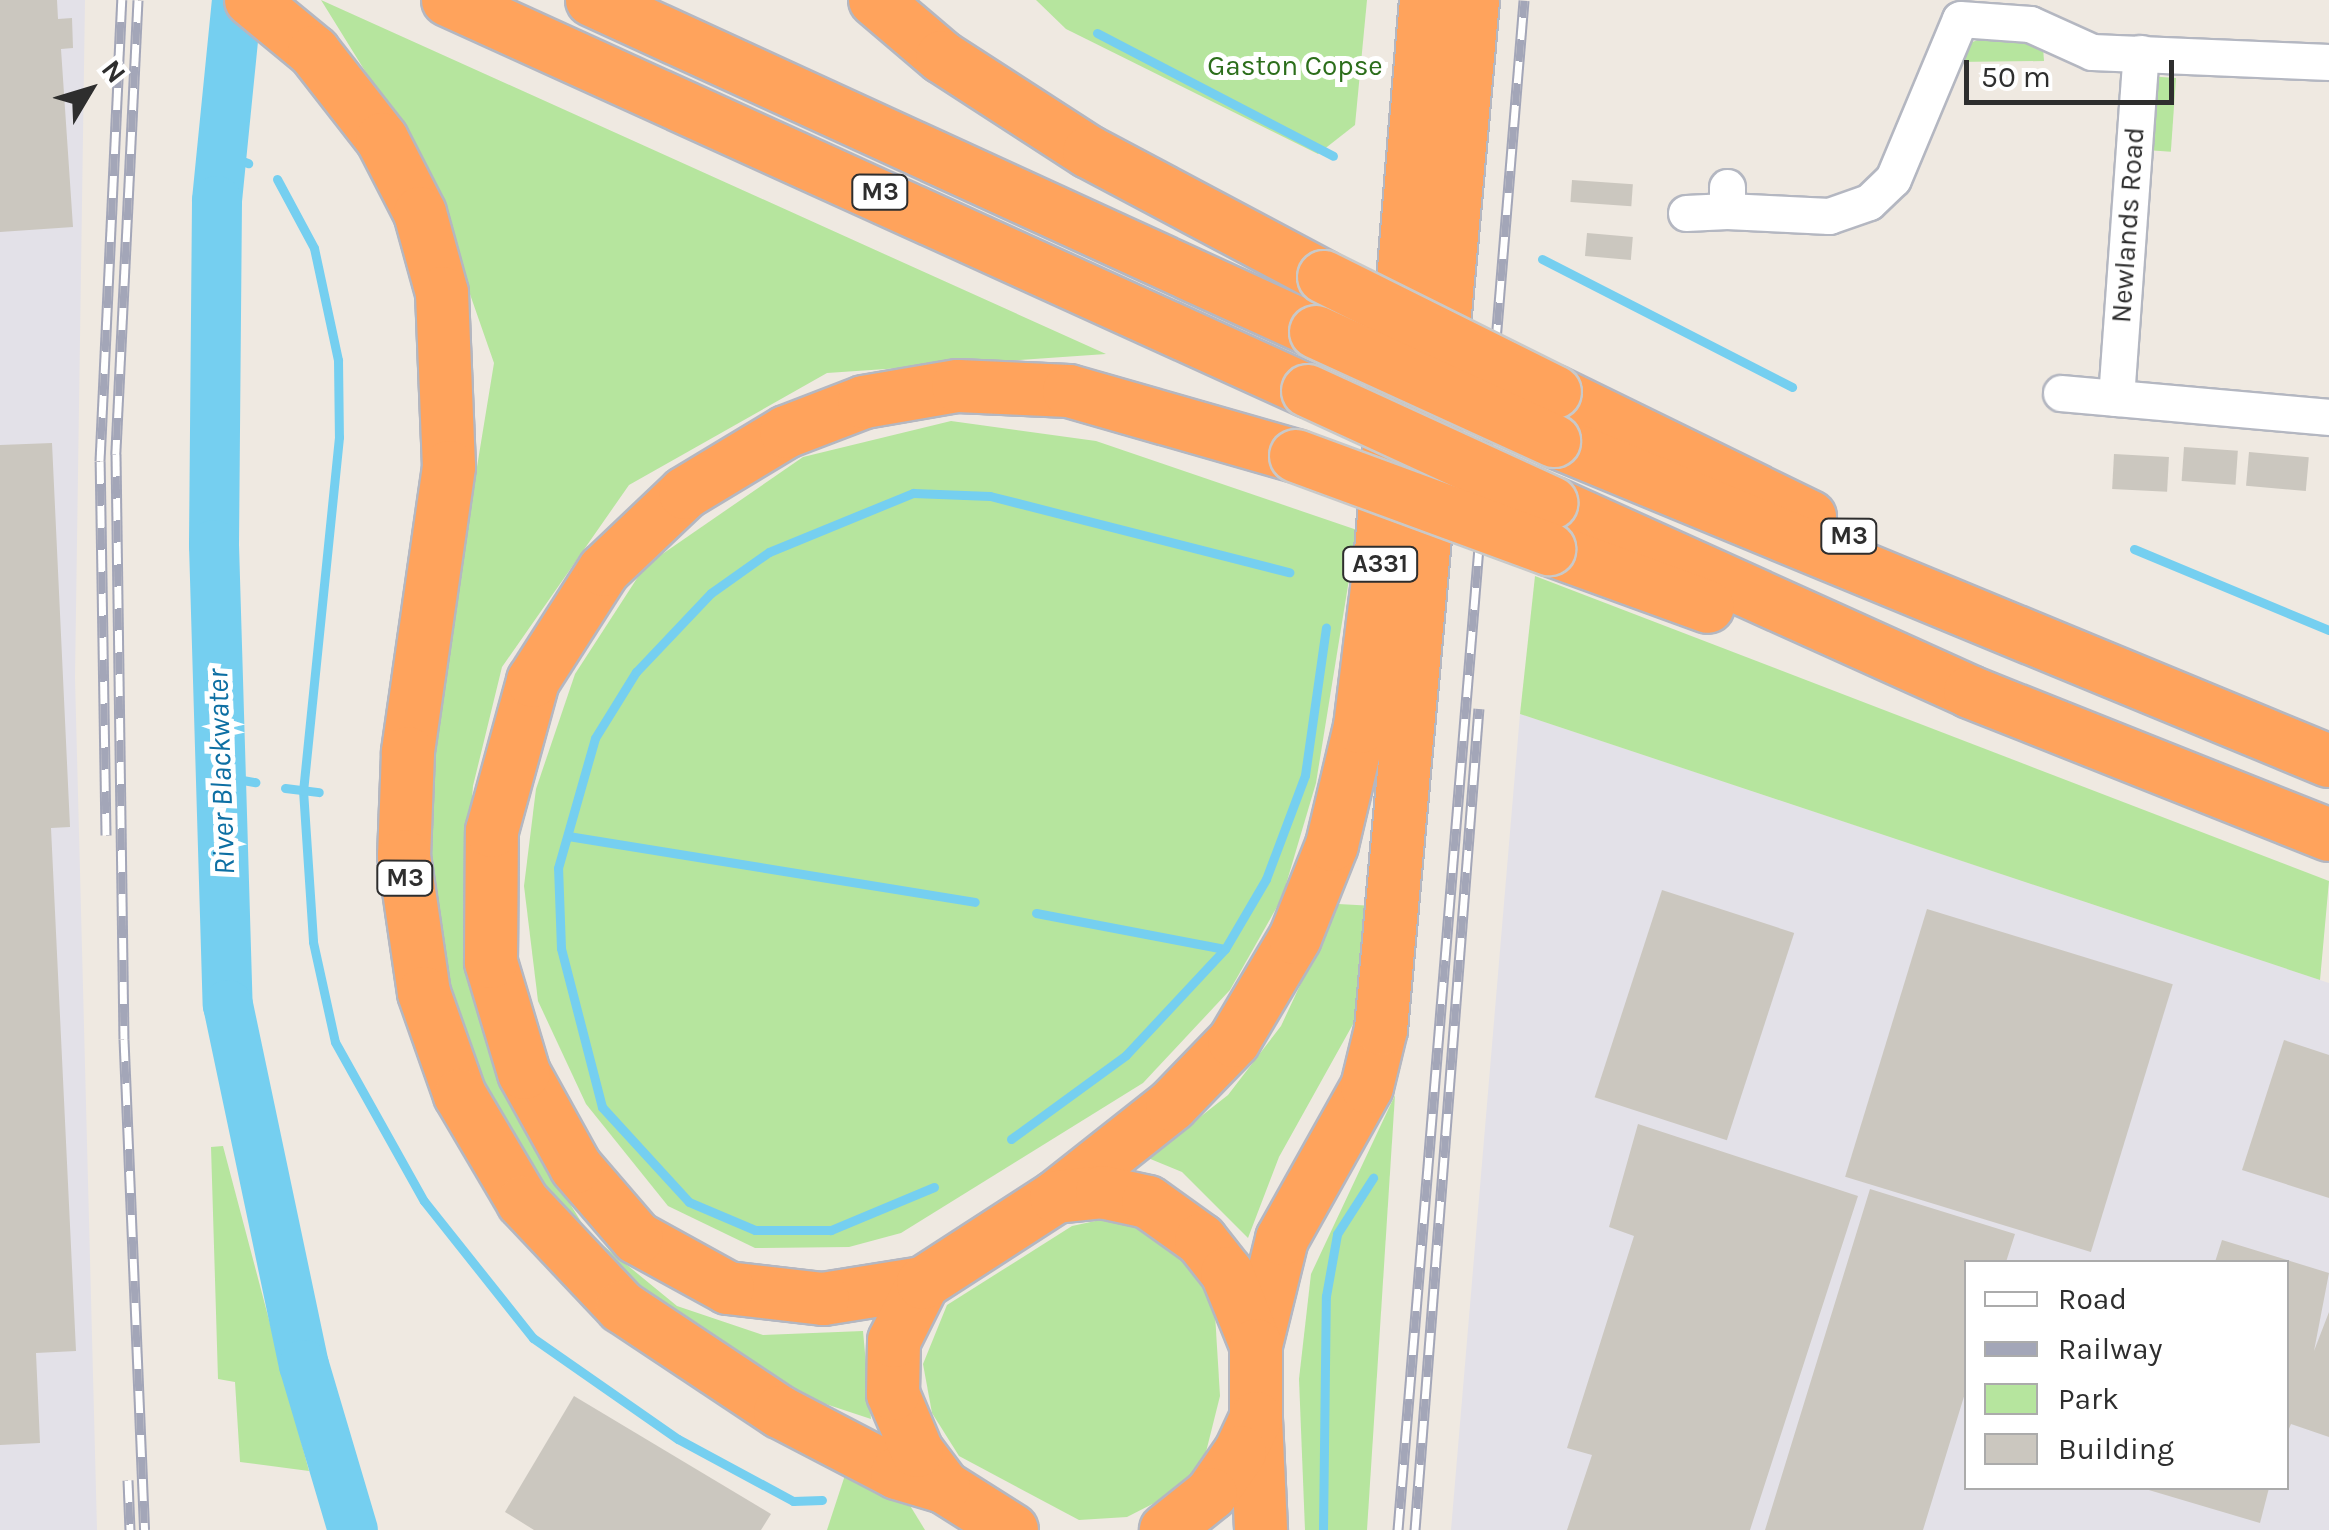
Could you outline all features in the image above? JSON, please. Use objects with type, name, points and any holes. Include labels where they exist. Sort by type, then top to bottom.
[{"type":"highway","name":"M3","points":[[252,0],[314,52],[403,177],[433,250],[450,337],[449,467],[408,753],[404,856],[424,993],[460,1095],[523,1202],[622,1307],[780,1412],[950,1504]]},
{"type":"highway","name":"M3","points":[[448,0],[1308,392],[1551,526]]},
{"type":"highway","name":"M3","points":[[592,0],[1316,332],[1554,416],[2140,684],[2329,760]]},
{"type":"highway","name":"M3","points":[[875,0],[1056,132],[1324,277],[1554,416]]},
{"type":"highway","name":"A331","points":[[1056,1197],[1172,1105],[1234,1041],[1289,950],[1332,845],[1360,728],[1380,564],[1426,0]]},
{"type":"highway","name":"A331","points":[[1256,1345],[1282,1238],[1366,1087],[1381,1029],[1473,0]]},
{"type":"highway","name":"M3","points":[[923,1282],[823,1298],[728,1288],[637,1238],[576,1167],[524,1073],[490,962],[492,831],[534,681],[604,570],[685,492],[786,432],[864,402],[958,386],[1069,391],[1551,526],[2329,834]]},
{"type":"highway","points":[[1012,1530],[950,1504],[908,1434],[890,1373],[904,1310],[923,1282],[1056,1197],[1124,1195],[1186,1225],[1226,1274],[1256,1345],[1260,1530]]},
{"type":"highway","points":[[1166,1530],[1211,1494],[1256,1418]]},
{"type":"street","points":[[1686,213],[1727,199],[1829,216],[1875,198],[1893,179],[1949,10],[2031,12],[2092,52],[2329,62]]},
{"type":"street","name":"Newlands Road","points":[[2116,398],[2141,53]]},
{"type":"street","points":[[2061,393],[2329,417]]},
{"type":"shaded area","points":[[0,0],[85,0],[75,678],[97,1530],[0,1530]]},
{"type":"shaded area","points":[[1520,714],[2329,983],[2329,1530],[1451,1530]]},
{"type":"green space","points":[[321,0],[1106,354],[827,373],[629,485],[502,667],[473,786],[463,910],[490,1043],[532,1142],[588,1233],[677,1306],[763,1335],[863,1331],[871,1419],[774,1387],[685,1338],[522,1172],[473,1078],[425,907],[429,760],[494,363],[427,171]]},
{"type":"green space","name":"Gaston Copse","points":[[1036,0],[1367,0],[1355,125],[1318,154],[1066,29]]},
{"type":"green space","points":[[1998,31],[2043,47],[2044,61],[1956,62],[1952,51]]},
{"type":"green space","points":[[2158,77],[2176,78],[2171,152],[2153,151]]},
{"type":"green space","points":[[951,421],[1096,441],[1357,530],[1316,783],[1282,898],[1230,990],[1143,1083],[901,1233],[849,1247],[755,1248],[668,1206],[586,1104],[538,1001],[524,886],[536,789],[575,674],[645,566],[803,457]]},
{"type":"green space","points":[[1535,576],[2329,881],[2320,980],[1520,714]]},
{"type":"green space","points":[[1338,904],[1375,906],[1362,1008],[1279,1157],[1248,1238],[1182,1172],[1148,1158],[1228,1095],[1281,1026]]},
{"type":"green space","points":[[1395,1095],[1367,1530],[1305,1530],[1299,1379],[1311,1274]]},
{"type":"green space","points":[[223,1146],[309,1471],[240,1462],[235,1382],[218,1379],[211,1147]]},
{"type":"green space","points":[[1114,1217],[1166,1238],[1199,1274],[1215,1314],[1220,1396],[1204,1460],[1176,1492],[1127,1517],[1079,1520],[959,1456],[932,1413],[923,1364],[947,1305],[1072,1226]]},
{"type":"green space","points":[[847,1469],[906,1499],[925,1530],[827,1530]]},
{"type":"building","points":[[0,0],[57,0],[58,19],[72,18],[73,48],[61,49],[73,227],[0,232]]},
{"type":"building","points":[[1572,180],[1633,184],[1631,206],[1570,202]]},
{"type":"building","points":[[1587,233],[1633,237],[1631,260],[1585,256]]},
{"type":"building","points":[[52,443],[70,827],[51,828],[76,1351],[36,1353],[40,1443],[0,1445],[0,445]]},
{"type":"building","points":[[2184,447],[2238,451],[2235,485],[2182,481]]},
{"type":"building","points":[[2249,452],[2309,457],[2306,491],[2246,486]]},
{"type":"building","points":[[2114,454],[2169,457],[2167,492],[2112,489]]},
{"type":"building","points":[[1662,890],[1794,933],[1727,1140],[1595,1097]]},
{"type":"building","points":[[1927,909],[2173,984],[2091,1252],[1845,1177]]},
{"type":"building","points":[[2284,1040],[2329,1055],[2329,1198],[2242,1170]]},
{"type":"building","points":[[1638,1124],[1858,1196],[1750,1530],[1567,1530],[1592,1455],[1567,1448],[1634,1236],[1609,1227]]},
{"type":"building","points":[[1870,1189],[2015,1234],[2007,1260],[1964,1260],[1964,1397],[1923,1530],[1765,1530]]},
{"type":"building","points":[[2222,1240],[2287,1260],[2216,1260]]},
{"type":"building","points":[[2289,1261],[2329,1273],[2314,1351],[2329,1312],[2329,1437],[2291,1424],[2289,1429]]},
{"type":"building","points":[[574,1396],[771,1514],[761,1530],[534,1530],[505,1512]]},
{"type":"building","points":[[2149,1490],[2268,1490],[2260,1523]]},
{"type":"waterway","name":"River Blackwater","points":[[237,0],[217,201],[214,545],[228,1005],[304,1365],[353,1530]]},
{"type":"waterway","points":[[1097,33],[1333,156]]},
{"type":"waterway","points":[[224,154],[248,163]]},
{"type":"waterway","points":[[277,179],[314,248],[338,360],[339,437],[303,790],[313,942],[335,1042],[424,1201],[533,1338],[678,1439],[793,1501],[822,1500]]},
{"type":"waterway","points":[[1542,259],[1792,387]]},
{"type":"waterway","points":[[934,1187],[831,1230],[755,1230],[689,1202],[602,1107],[561,948],[558,868],[595,738],[636,672],[711,593],[769,552],[913,493],[990,496],[1289,572]]},
{"type":"waterway","points":[[2134,549],[2329,630]]},
{"type":"waterway","points":[[1011,1139],[1126,1055],[1225,949],[1266,879],[1305,775],[1326,627]]},
{"type":"waterway","points":[[220,776],[255,782]]},
{"type":"waterway","points":[[285,788],[319,792]]},
{"type":"waterway","points":[[568,836],[975,902]]},
{"type":"waterway","points":[[1036,913],[1225,949]]},
{"type":"waterway","points":[[1323,1530],[1326,1296],[1337,1234],[1373,1178]]},
{"type":"railway","points":[[106,835],[100,461],[122,0]]},
{"type":"railway","points":[[138,0],[116,454],[124,1039],[145,1530]]},
{"type":"railway","points":[[1398,1530],[1524,0]]},
{"type":"railway","points":[[1415,1530],[1479,708]]},
{"type":"railway","points":[[128,1480],[130,1530]]}]
